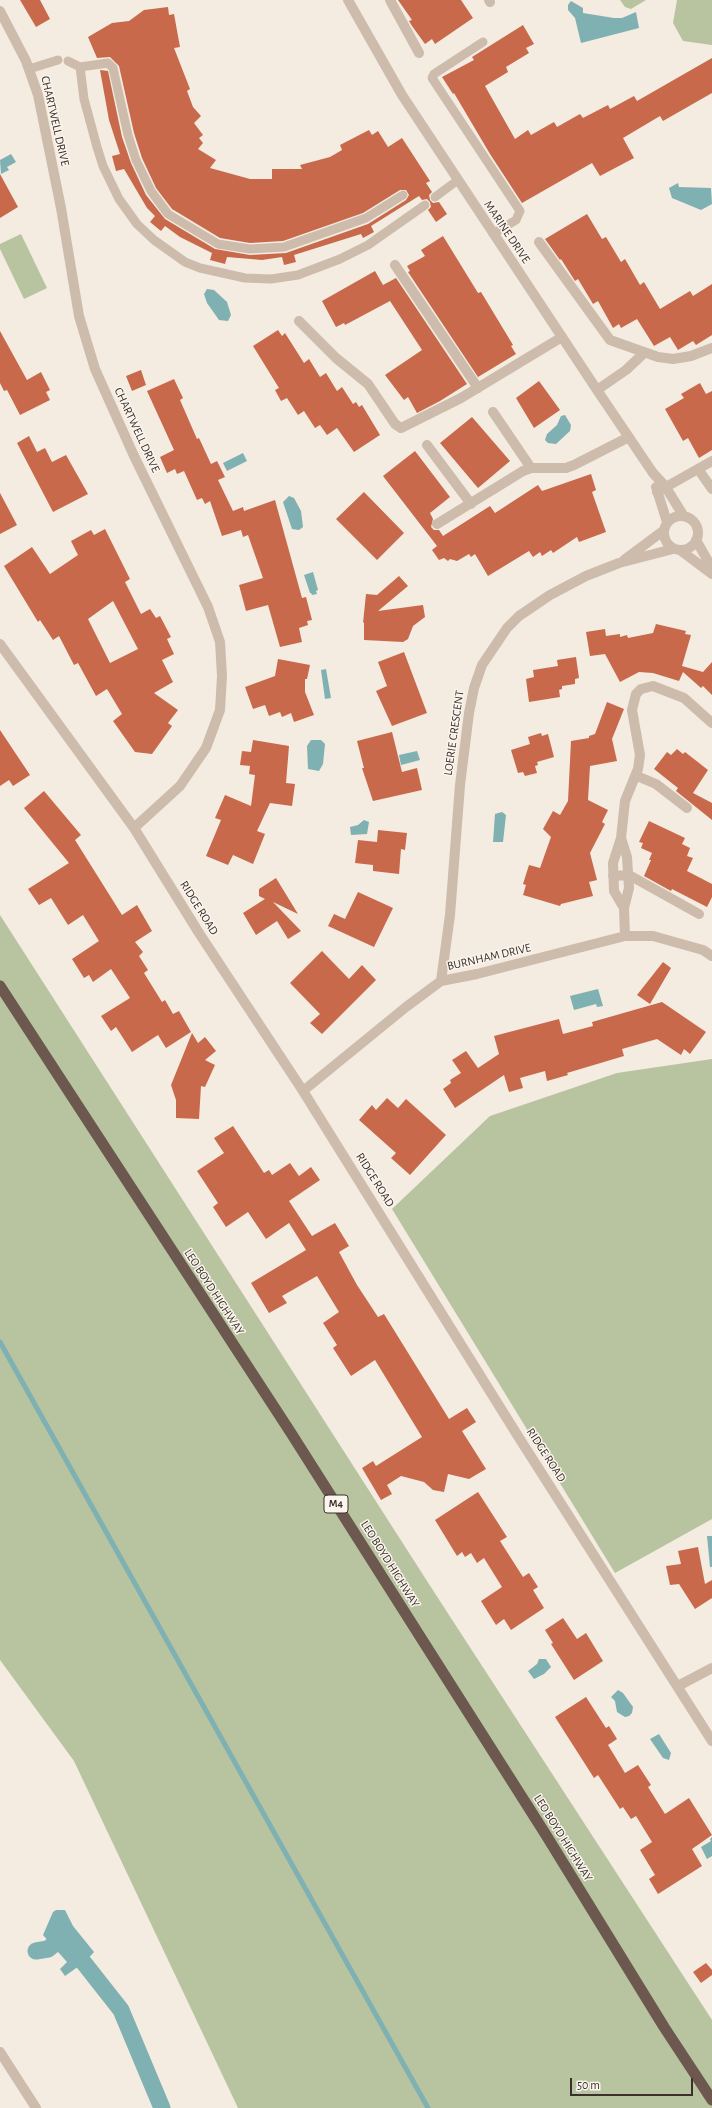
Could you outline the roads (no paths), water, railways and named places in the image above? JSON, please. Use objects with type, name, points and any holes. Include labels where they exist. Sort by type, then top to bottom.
[{"type":"highway","name":"LEO BOYD HIGHWAY","points":[[0,986],[291,1433],[546,1835],[664,2027],[712,2100]]},
{"type":"street","name":"MARINE DRIVE","points":[[348,0],[402,95],[653,473],[661,489],[683,516]]},
{"type":"street","points":[[390,0],[419,53]]},
{"type":"street","name":"CHARTWELL DRIVE","points":[[0,11],[29,69],[38,95],[61,208],[79,316],[89,352],[134,456],[208,607],[220,642],[222,676],[220,710],[206,748],[180,786],[134,828]]},
{"type":"street","points":[[539,242],[610,340],[644,353],[673,359],[691,356],[712,348]]},
{"type":"street","points":[[394,265],[478,388]]},
{"type":"street","points":[[299,321],[336,358],[368,384],[398,427],[405,427],[478,388],[562,336]]},
{"type":"street","points":[[597,390],[626,370],[644,353]]},
{"type":"street","points":[[493,412],[531,468]]},
{"type":"street","points":[[437,524],[531,468],[566,468],[574,466],[629,437]]},
{"type":"street","points":[[427,445],[471,504]]},
{"type":"street","points":[[661,489],[712,461]]},
{"type":"street","points":[[698,469],[712,489]]},
{"type":"street","name":"MARINE DRIVE","points":[[661,489],[665,526]]},
{"type":"street","points":[[676,550],[692,546],[696,540],[698,532],[696,524],[691,518],[677,516],[665,526],[667,544],[676,550],[712,574]]},
{"type":"street","name":"LOERIE CRESCENT","points":[[619,563],[665,526]]},
{"type":"street","points":[[696,540],[712,568]]},
{"type":"street","name":"LOERIE CRESCENT","points":[[441,981],[450,915],[460,785],[469,713],[474,688],[482,665],[496,642],[519,616],[550,594],[586,576],[619,563],[676,550]]},
{"type":"street","name":"RIDGE ROAD","points":[[0,644],[134,828],[200,933],[303,1091],[516,1433],[712,1741]]},
{"type":"street","points":[[624,908],[614,891],[613,863],[621,838],[624,801],[637,776],[640,755],[632,710],[634,700],[641,689],[653,686],[684,698],[712,723]]},
{"type":"street","points":[[637,776],[656,784],[687,808]]},
{"type":"street","points":[[621,838],[627,857],[629,875],[629,893],[624,908],[625,936]]},
{"type":"street","points":[[613,876],[629,875],[653,890],[699,914]]},
{"type":"street","name":"BURNHAM DRIVE","points":[[303,1091],[406,1007],[441,981],[477,974],[625,936],[653,936],[703,950],[712,956]]},
{"type":"street","points":[[678,1686],[712,1668]]},
{"type":"street","points":[[1,2055],[34,2107]]},
{"type":"lane","points":[[483,42],[434,74],[432,78],[520,211],[516,220],[493,234]]},
{"type":"lane","points":[[29,69],[58,60]]},
{"type":"lane","points":[[68,61],[80,67],[108,63],[113,68],[128,135],[136,160],[151,191],[168,214],[218,244],[250,249],[284,247],[366,218],[403,195]]},
{"type":"lane","points":[[80,67],[84,99],[97,148],[103,166],[119,199],[133,218],[150,236],[185,262],[200,268],[245,278],[271,279],[298,275],[340,259],[368,245],[425,205]]},
{"type":"lane","points":[[435,197],[458,180]]},
{"type":"water","points":[[571,1],[583,8],[583,13],[622,18],[636,12],[639,28],[581,43],[575,18],[568,10],[568,5]]},
{"type":"water","points":[[11,154],[16,162],[7,167],[9,170],[1,174],[0,160]]},
{"type":"water","points":[[678,183],[679,187],[711,188],[712,204],[701,210],[672,198],[669,188]]},
{"type":"water","points":[[207,289],[214,290],[227,302],[231,315],[228,321],[219,320],[207,303],[204,294]]},
{"type":"water","points":[[565,415],[571,425],[570,431],[556,444],[548,443],[545,440],[547,434],[557,425],[561,416]]},
{"type":"water","points":[[243,453],[247,461],[227,471],[223,463]]},
{"type":"water","points":[[289,496],[294,498],[301,511],[303,527],[299,530],[292,529],[283,502]]},
{"type":"water","points":[[313,572],[318,590],[316,591],[317,594],[312,595],[304,575]]},
{"type":"water","points":[[326,669],[331,698],[325,699],[321,670]]},
{"type":"water","points":[[311,740],[321,740],[325,744],[323,764],[319,771],[308,769],[307,746]]},
{"type":"water","points":[[417,751],[420,760],[401,765],[399,755]]},
{"type":"water","points":[[502,812],[506,815],[503,842],[493,842],[495,814]]},
{"type":"water","points":[[364,820],[369,822],[367,834],[351,835],[350,827],[358,825]]},
{"type":"water","points":[[598,989],[603,1006],[597,1007],[596,1004],[574,1010],[570,996]]},
{"type":"water","points":[[707,1536],[712,1536],[712,1567],[710,1567]]},
{"type":"water","points":[[539,1659],[546,1659],[551,1667],[544,1674],[534,1679],[528,1671],[537,1664]]},
{"type":"water","points":[[618,1690],[623,1693],[633,1707],[632,1713],[629,1716],[625,1717],[617,1712],[615,1701],[611,1697]]},
{"type":"water","points":[[659,1734],[671,1753],[669,1760],[663,1758],[650,1739]]},
{"type":"water","points":[[712,1837],[712,1856],[707,1859],[701,1847],[711,1841],[710,1839]]},
{"type":"water","points":[[56,1910],[65,1910],[73,1926],[94,1952],[86,1961],[65,1976],[60,1969],[67,1962],[43,1935],[53,1912]]},
{"type":"waterway","points":[[0,1342],[428,2108]]},
{"type":"waterway","points":[[36,1951],[48,1949],[53,1945]]},
{"type":"waterway","points":[[84,1963],[121,2010],[162,2108]]}]
